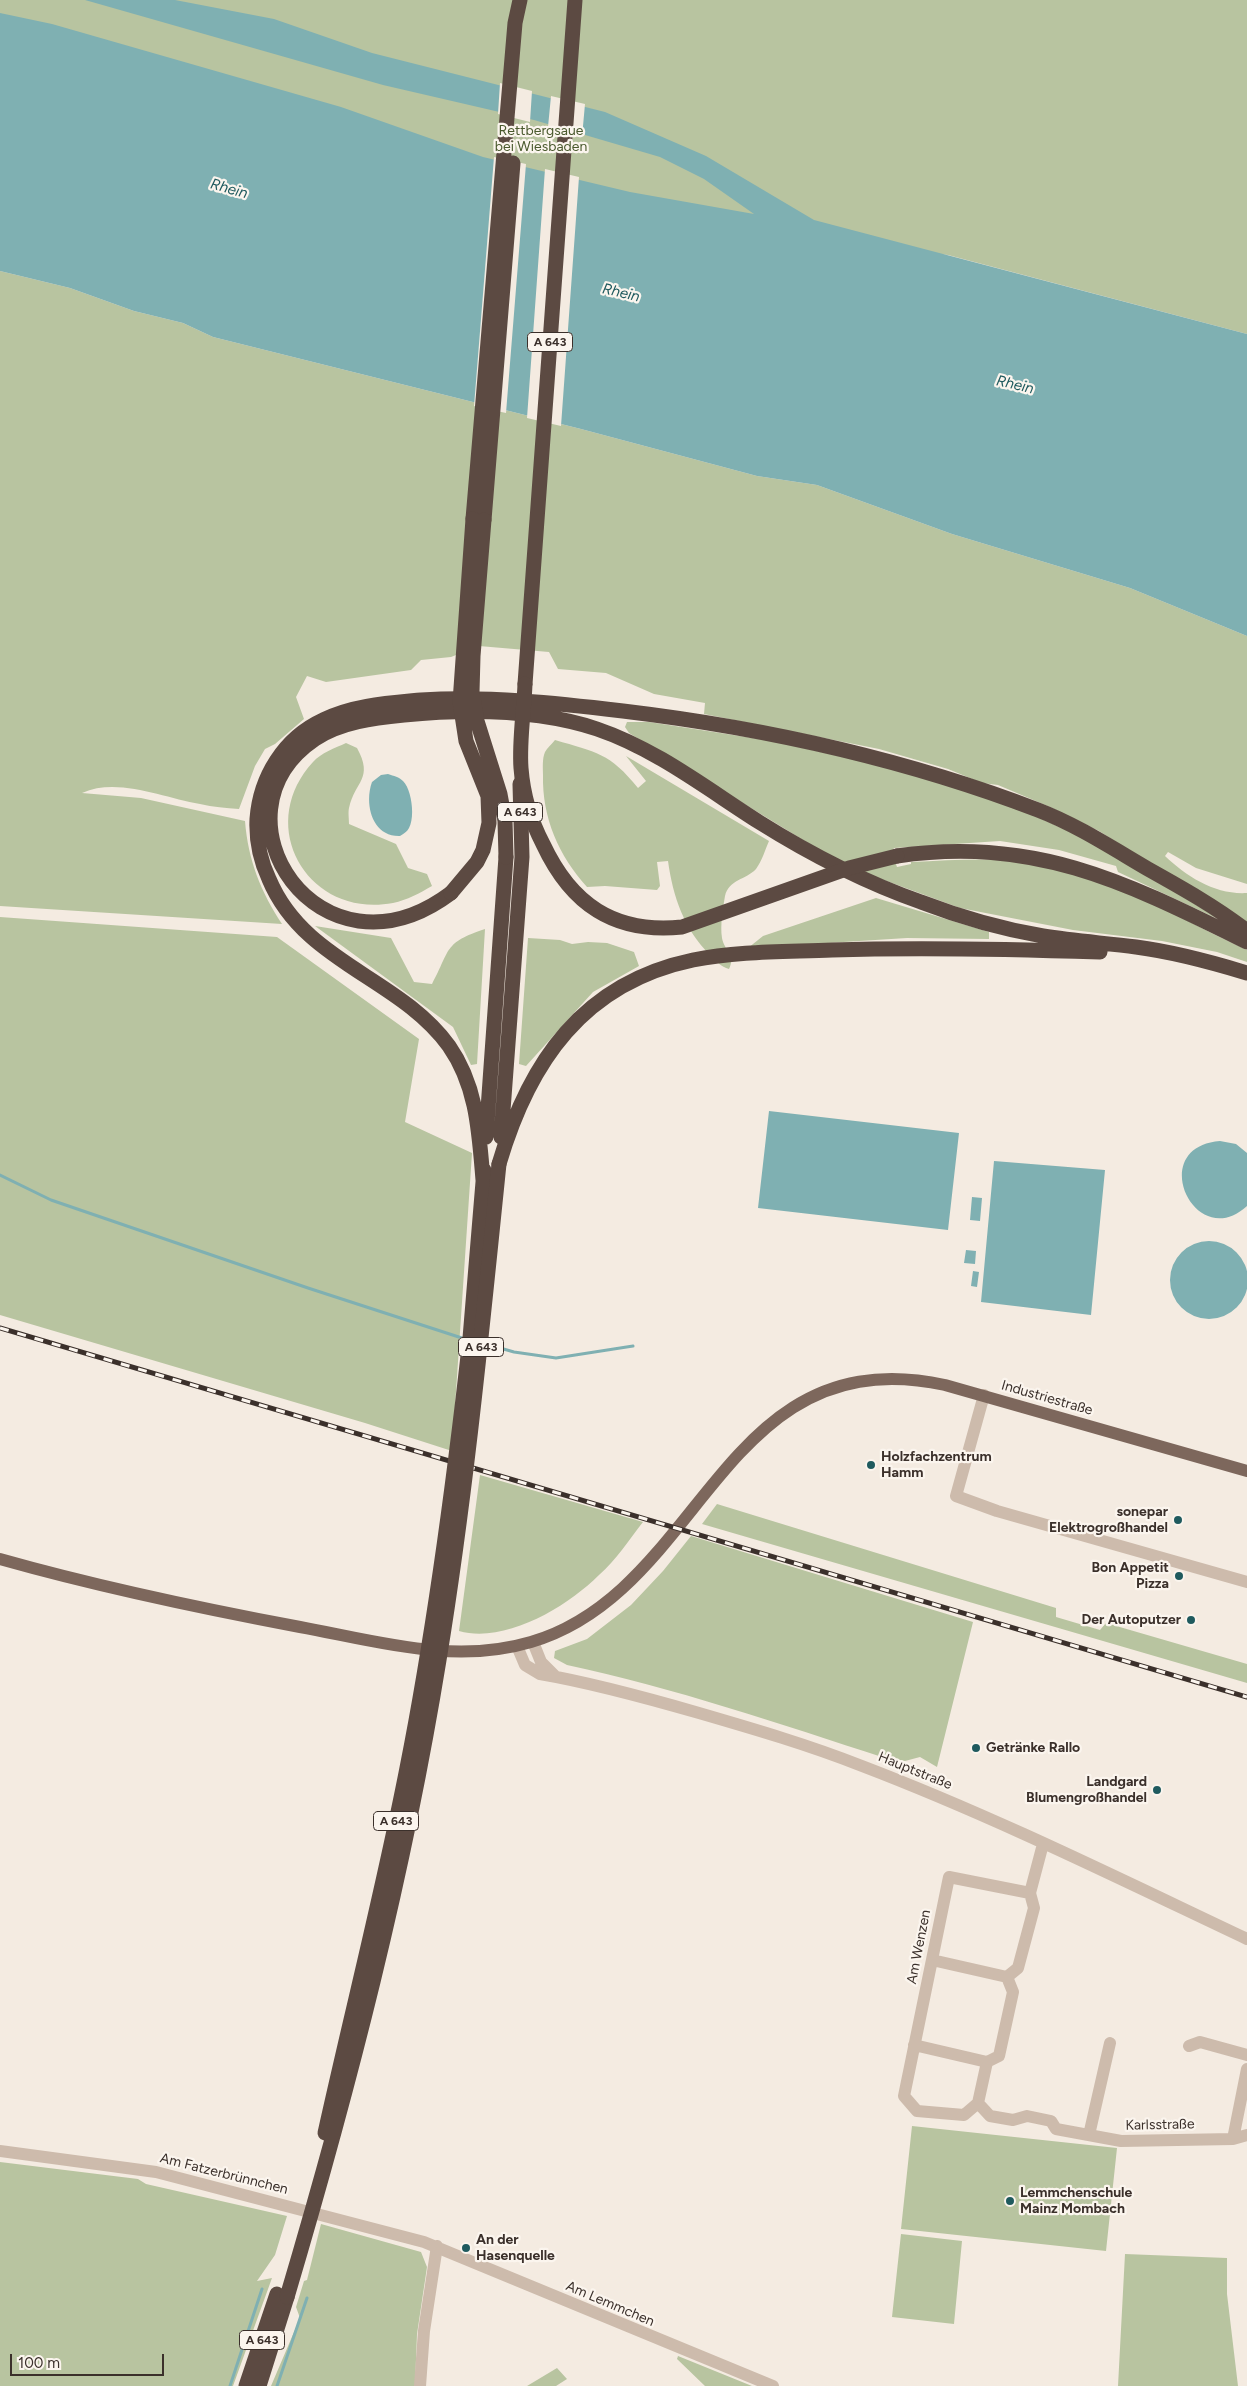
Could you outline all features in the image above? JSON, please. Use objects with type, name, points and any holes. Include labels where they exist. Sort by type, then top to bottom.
[{"type":"highway","points":[[520,0],[514,32],[460,673],[463,729],[488,796],[487,837],[483,850],[470,874],[451,893],[437,904],[416,914],[393,920],[363,922],[347,919],[319,907],[306,898],[286,875],[274,847],[271,832],[273,801],[284,772],[293,760],[316,739],[344,726],[404,708],[498,699],[607,709],[780,736],[887,761],[982,790],[1061,820],[1184,889],[1247,931]]},
{"type":"highway","name":"A 643","points":[[259,2386],[324,2137],[364,1970],[407,1767],[440,1573],[458,1446],[473,1310],[506,839],[499,787],[477,721],[472,674],[527,0]]},
{"type":"highway","name":"A 643","points":[[246,2386],[282,2296],[324,2172],[358,2045],[389,1918],[415,1792],[439,1662],[459,1531],[477,1385],[499,1164],[522,857],[521,767],[575,0]]},
{"type":"highway","points":[[483,1180],[478,1123],[472,1094],[462,1068],[447,1044],[417,1013],[318,945],[299,927],[274,891],[264,866],[259,847],[258,816],[262,792],[277,760],[292,741],[312,726],[334,715],[364,707],[404,708],[530,716],[590,727],[617,737],[662,760],[821,859],[921,903],[1022,932],[1166,952],[1247,973]]},
{"type":"highway","points":[[521,767],[525,794],[534,825],[562,880],[596,910],[616,920],[637,926],[667,928],[696,924],[849,868],[897,856],[974,850],[1025,855],[1050,860],[1125,884],[1247,942]]},
{"type":"highway","points":[[499,1164],[510,1124],[536,1072],[565,1032],[589,1010],[623,986],[668,966],[717,956],[764,953],[972,948],[1142,954],[1218,964]]},
{"type":"main road","name":"Industriestraße","points":[[0,1559],[171,1601],[410,1647],[468,1652],[517,1646],[533,1642],[568,1627],[612,1599],[644,1566],[737,1456],[767,1425],[807,1399],[836,1388],[866,1381],[898,1379],[929,1382],[984,1395],[1247,1471]]},
{"type":"street","points":[[984,1395],[956,1496],[997,1510],[1247,1582]]},
{"type":"street","points":[[533,1642],[541,1662],[555,1676]]},
{"type":"street","name":"Hauptstraße","points":[[517,1646],[522,1661],[529,1669],[540,1674],[670,1704],[828,1754],[923,1790],[1247,1939]]},
{"type":"street","points":[[1007,1977],[1018,1968],[1034,1908],[1030,1893],[1043,1844]]},
{"type":"street","name":"Am Wenzen","points":[[978,2104],[964,2116],[917,2111],[904,2096],[948,1876],[1030,1893]]},
{"type":"street","points":[[932,1960],[1007,1977]]},
{"type":"street","points":[[914,2045],[987,2062],[999,2056],[1013,1992],[1007,1977]]},
{"type":"street","points":[[1189,2046],[1200,2042],[1247,2055]]},
{"type":"street","points":[[1088,2135],[1110,2043]]},
{"type":"street","points":[[978,2104],[987,2062]]},
{"type":"street","points":[[1233,2139],[1247,2069]]},
{"type":"street","name":"Karlsstraße","points":[[978,2104],[990,2116],[1013,2120],[1027,2116],[1051,2121],[1056,2129],[1121,2141],[1233,2139],[1247,2135]]},
{"type":"street","name":"Am Fatzerbrünnchen","points":[[0,2152],[156,2172],[437,2246]]},
{"type":"street","points":[[420,2386],[424,2331],[437,2246]]},
{"type":"street","name":"Am Lemmchen","points":[[437,2246],[664,2343],[773,2386]]},
{"type":"green space","name":"Rettbergsaue bei Wiesbaden","points":[[0,0],[1247,0],[1247,334],[948,255],[0,146]]},
{"type":"green space","points":[[0,271],[70,288],[134,311],[183,323],[213,337],[581,429],[757,476],[817,485],[952,534],[1130,588],[1247,636],[1247,884],[1196,868],[1168,852],[1165,856],[1192,877],[1213,888],[1235,893],[1247,893],[1247,925],[1099,831],[1050,807],[998,785],[982,783],[948,769],[879,749],[704,714],[705,703],[654,694],[606,673],[558,669],[549,652],[479,646],[451,657],[421,660],[411,670],[326,682],[307,676],[296,697],[304,719],[275,744],[265,749],[255,766],[239,809],[205,805],[125,788],[110,787],[82,793],[141,798],[245,821],[252,862],[262,888],[282,924],[0,906]]},
{"type":"green space","points":[[627,722],[649,722],[772,741],[919,774],[1031,814],[1105,848],[1222,921],[1118,872],[1116,866],[1059,850],[1000,841],[894,848],[892,852],[897,867],[911,864],[911,862],[990,860],[1021,861],[1064,869],[1091,877],[1144,899],[1247,950],[1247,962],[1217,952],[1162,941],[1073,930],[960,908],[873,876],[834,859],[629,733],[625,727]]},
{"type":"green space","points":[[555,740],[601,755],[619,767],[638,788],[646,781],[626,756],[769,841],[756,869],[730,886],[725,896],[721,933],[731,960],[729,969],[721,965],[710,955],[693,934],[681,912],[673,887],[668,861],[657,862],[660,886],[657,890],[605,886],[587,887],[577,875],[554,835],[543,791],[543,758]]},
{"type":"green space","points":[[346,743],[357,748],[364,767],[362,779],[349,808],[349,824],[396,844],[408,868],[427,874],[432,886],[418,894],[393,903],[363,904],[336,897],[315,882],[299,863],[290,839],[289,813],[296,787],[316,759]]},
{"type":"green space","points":[[876,898],[989,932],[989,939],[907,938],[748,948],[763,936]]},
{"type":"green space","points":[[0,917],[277,937],[419,1039],[405,1122],[472,1153],[452,1451],[365,1423],[0,1315]]},
{"type":"green space","points":[[315,926],[391,938],[414,982],[432,984],[446,955],[455,943],[485,929],[477,1064],[471,1065],[453,1027]]},
{"type":"green space","points":[[528,938],[560,940],[572,944],[588,942],[607,943],[634,952],[639,966],[593,992],[526,1066],[519,1064]]},
{"type":"green space","points":[[480,1475],[643,1522],[605,1569],[586,1587],[553,1610],[534,1620],[496,1632],[477,1634],[459,1631]]},
{"type":"green space","points":[[717,1504],[1056,1608],[1056,1617],[1100,1630],[1106,1623],[1247,1664],[1247,1683],[702,1524]]},
{"type":"green space","points":[[691,1536],[973,1622],[937,1767],[920,1757],[905,1761],[885,1758],[647,1684],[567,1665],[554,1658],[555,1651],[587,1639],[631,1605],[663,1571]]},
{"type":"green space","points":[[912,2126],[1117,2148],[1106,2251],[901,2229]]},
{"type":"green space","points":[[0,2162],[138,2179],[146,2184],[287,2216],[275,2255],[257,2281],[272,2278],[233,2386],[0,2386]]},
{"type":"green space","points":[[321,2224],[421,2252],[427,2267],[417,2334],[415,2386],[271,2386],[300,2318],[296,2307],[304,2281],[307,2280]]},
{"type":"green space","points":[[901,2234],[962,2241],[954,2324],[892,2317]]},
{"type":"green space","points":[[1125,2254],[1227,2258],[1227,2294],[1238,2386],[1118,2386]]},
{"type":"green space","points":[[678,2356],[752,2386],[705,2386],[677,2359]]},
{"type":"green space","points":[[557,2368],[567,2379],[556,2386],[527,2386]]},
{"type":"water","name":"Rhein","points":[[85,0],[175,0],[274,19],[372,53],[605,112],[706,156],[814,220],[1247,334],[1247,636],[1130,588],[952,534],[817,485],[757,476],[581,429],[213,337],[183,323],[134,311],[70,288],[0,271],[0,13],[52,24],[341,107],[483,157],[630,192],[754,214],[704,179],[660,157],[534,120],[383,85]]},
{"type":"water","points":[[388,774],[403,781],[409,791],[412,811],[411,823],[407,831],[400,836],[390,835],[383,831],[372,818],[370,809],[369,800],[372,782],[381,775]]},
{"type":"water","points":[[769,1111],[959,1133],[948,1230],[758,1208]]},
{"type":"water","points":[[1220,1141],[1236,1144],[1247,1153],[1247,1206],[1228,1217],[1210,1217],[1196,1208],[1186,1194],[1182,1177],[1185,1160],[1197,1147]]},
{"type":"water","points":[[994,1161],[1105,1170],[1091,1315],[981,1302]]},
{"type":"water","points":[[972,1197],[982,1198],[980,1221],[970,1220]]},
{"type":"water","points":[[1209,1241],[1224,1244],[1241,1258],[1245,1265],[1248,1280],[1245,1295],[1231,1312],[1224,1316],[1209,1319],[1194,1316],[1177,1302],[1173,1295],[1170,1280],[1173,1265],[1187,1248],[1194,1244]]},
{"type":"water","points":[[966,1250],[976,1251],[975,1264],[964,1263]]},
{"type":"water","points":[[973,1271],[979,1272],[977,1287],[971,1286]]},
{"type":"pier","points":[[500,83],[532,91],[530,122],[498,114]]},
{"type":"pier","points":[[551,96],[585,104],[582,137],[548,127]]},
{"type":"pier","points":[[494,157],[526,164],[506,413],[474,406]]},
{"type":"pier","points":[[545,169],[579,177],[561,426],[527,418]]},
{"type":"waterway","points":[[0,1175],[51,1200],[308,1288],[465,1339]]},
{"type":"waterway","points":[[486,1344],[514,1352],[556,1358],[633,1346]]},
{"type":"waterway","points":[[230,2386],[262,2289]]},
{"type":"waterway","points":[[277,2386],[307,2298]]},
{"type":"railway","points":[[0,1328],[1247,1697]]},
{"type":"place","name":"Holzfachzentrum Hamm","points":[[871,1465]]},
{"type":"place","name":"sonepar Elektrogroßhandel","points":[[1178,1520]]},
{"type":"place","name":"Bon Appetit Pizza","points":[[1179,1576]]},
{"type":"place","name":"Der Autoputzer","points":[[1191,1620]]},
{"type":"place","name":"Getränke Rallo","points":[[976,1748]]},
{"type":"place","name":"Landgard Blumengroßhandel","points":[[1157,1790]]},
{"type":"place","name":"Lemmchenschule Mainz Mombach","points":[[1010,2201]]},
{"type":"place","name":"An der Hasenquelle","points":[[466,2248]]}]
